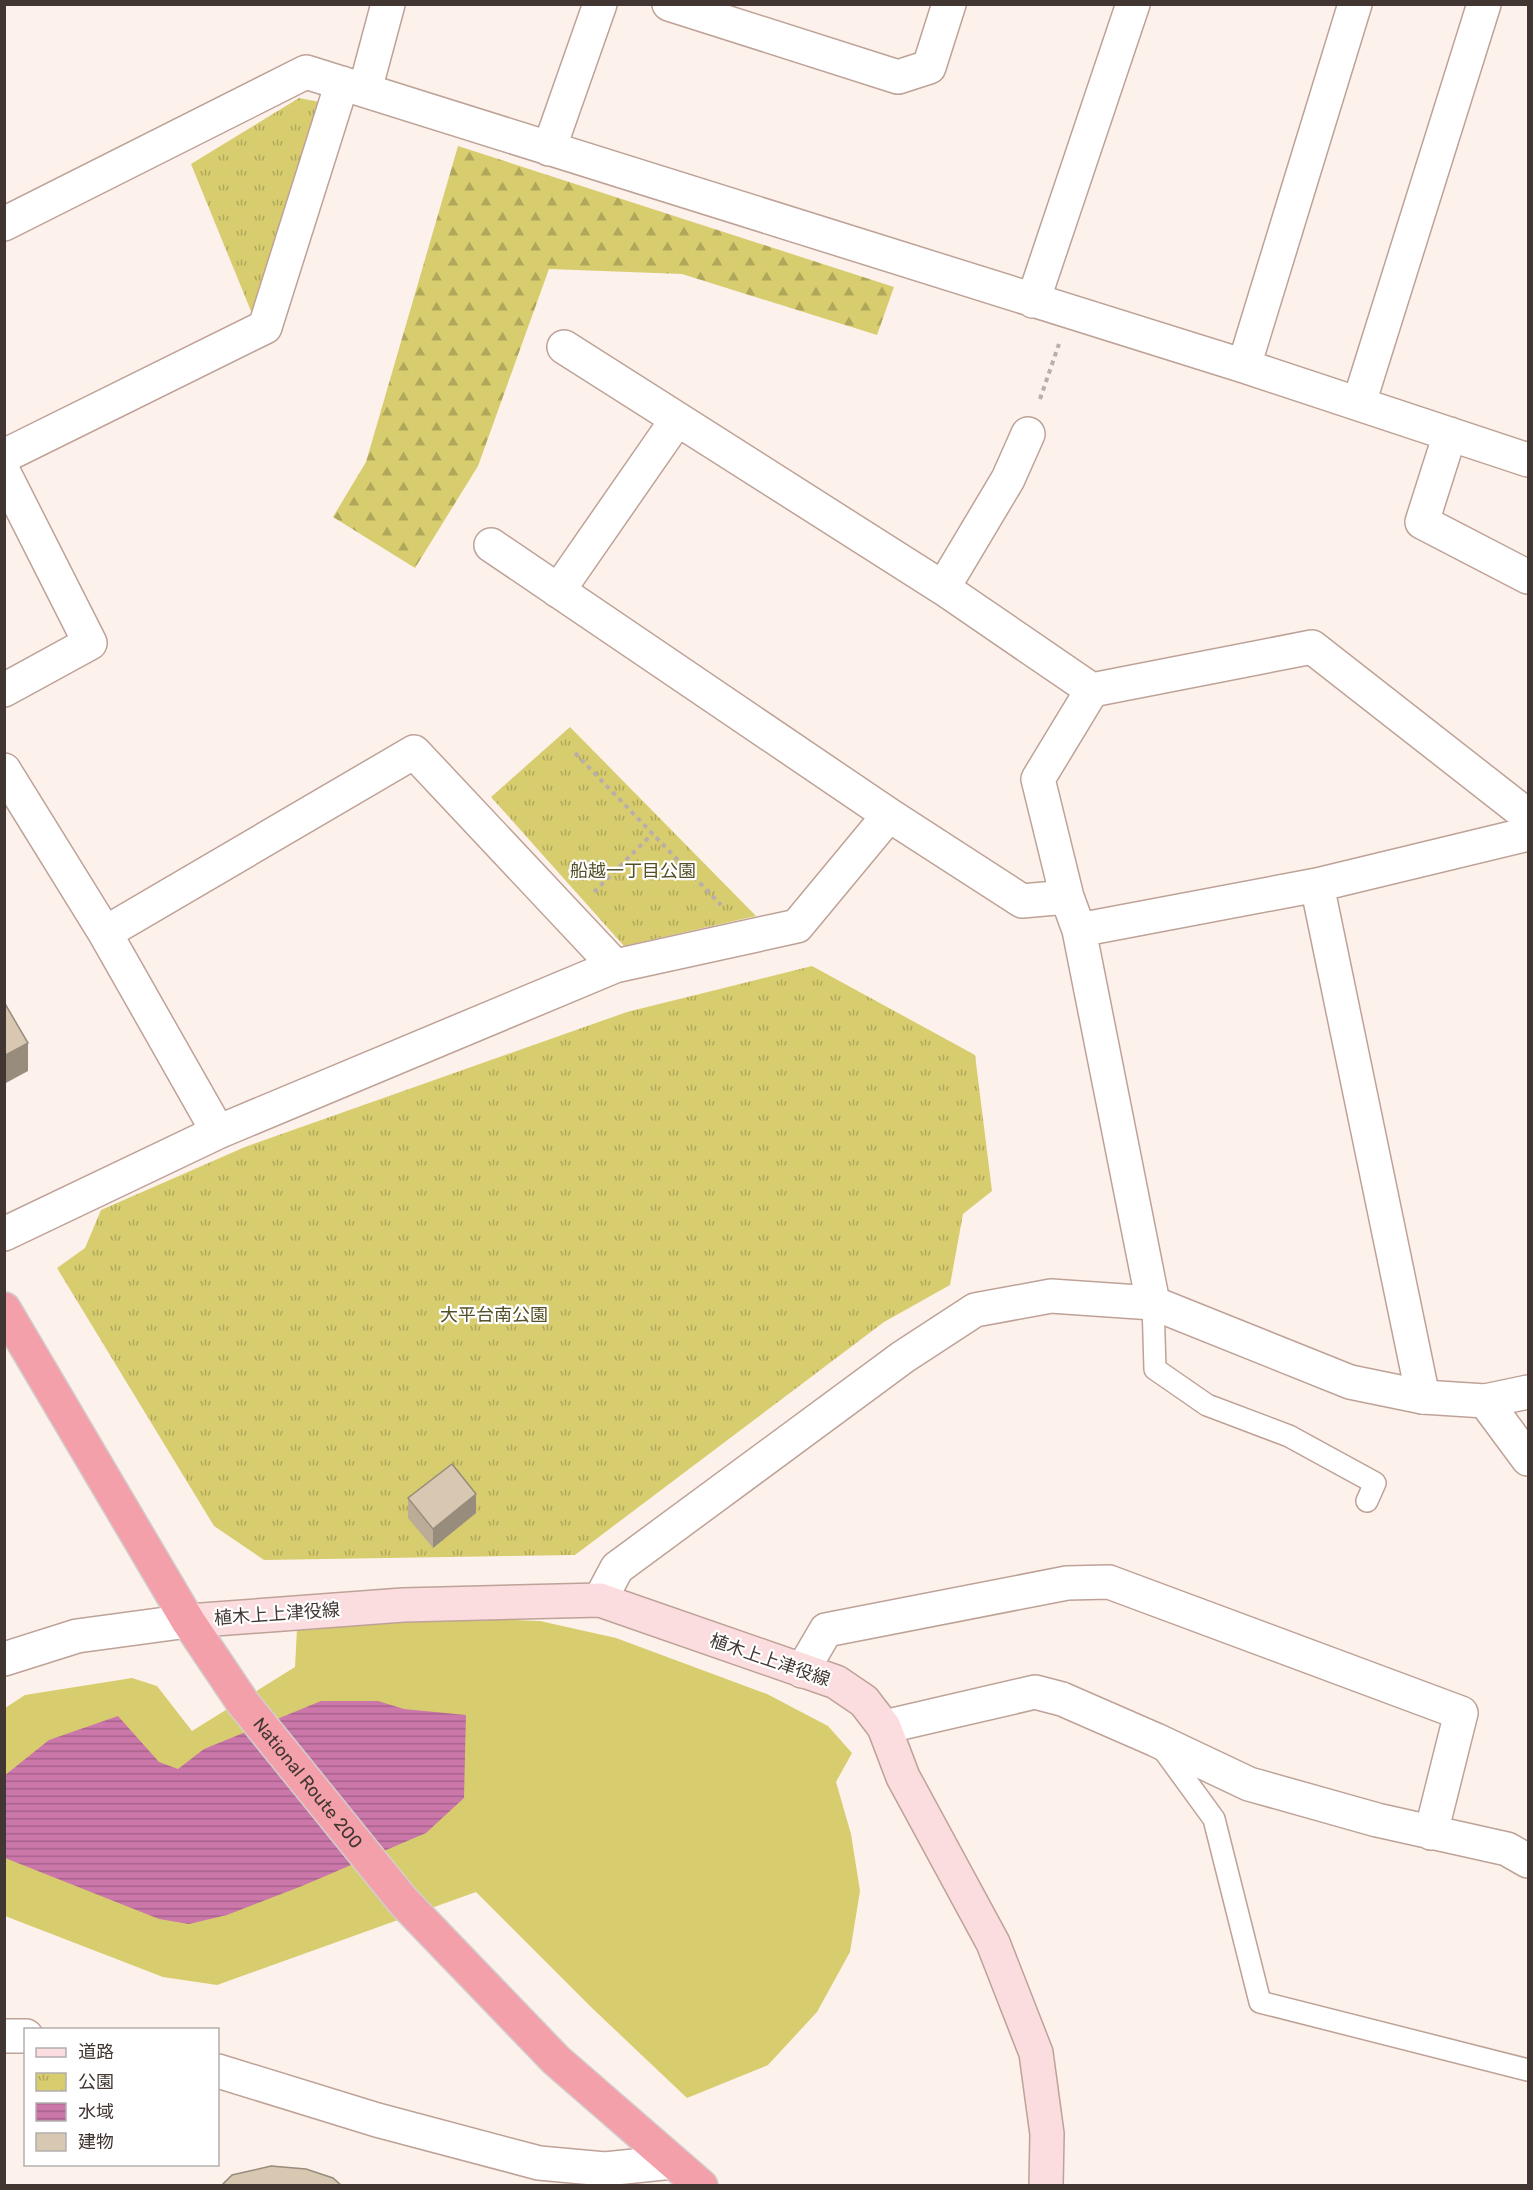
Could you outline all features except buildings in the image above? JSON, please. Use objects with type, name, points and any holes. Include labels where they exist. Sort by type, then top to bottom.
[{"type":"highway","name":"National Route 200","points":[[4,1309],[188,1621],[243,1703],[403,1901],[556,2060],[701,2186]]},
{"type":"main road","name":"植木上上津役線","points":[[188,1621],[404,1605],[600,1600],[836,1682],[846,1688],[864,1701],[884,1727],[903,1777],[993,1943],[1036,2053],[1047,2134],[1046,2186]]},
{"type":"street","points":[[4,456],[265,327],[353,87],[388,4]]},
{"type":"street","points":[[549,149],[600,4]]},
{"type":"street","points":[[669,4],[898,77],[929,67],[949,4]]},
{"type":"street","points":[[1033,301],[1133,4]]},
{"type":"street","points":[[1244,366],[1355,4]]},
{"type":"street","points":[[1359,403],[1484,4]]},
{"type":"street","points":[[4,224],[306,72],[1244,366],[1528,460]]},
{"type":"street","points":[[564,347],[676,421],[943,588],[1092,690],[1312,647],[1528,816]]},
{"type":"street","points":[[558,591],[676,421]]},
{"type":"street","points":[[943,588],[1008,479],[1028,434]]},
{"type":"street","points":[[1450,434],[1422,522],[1528,577]]},
{"type":"street","points":[[4,473],[90,643],[4,690]]},
{"type":"street","points":[[492,545],[889,815],[1022,901],[1067,897]]},
{"type":"street","points":[[1092,690],[1038,779],[1067,897],[1079,930],[1153,1303]]},
{"type":"street","points":[[105,933],[414,752],[615,966]]},
{"type":"street","points":[[4,770],[105,933],[218,1132]]},
{"type":"street","points":[[4,1234],[218,1132],[615,966],[753,938],[797,926],[889,815]]},
{"type":"street","points":[[1079,930],[1317,885],[1528,834]]},
{"type":"street","points":[[1317,885],[1423,1397]]},
{"type":"street","points":[[600,1600],[617,1568],[903,1357],[975,1310],[1051,1296],[1153,1303],[1350,1382],[1423,1397],[1485,1401],[1528,1392]]},
{"type":"street","points":[[1485,1401],[1528,1459]]},
{"type":"street","points":[[802,1671],[826,1630],[1067,1583],[1109,1582],[1461,1713],[1431,1833]]},
{"type":"street","points":[[4,1659],[77,1636],[188,1621]]},
{"type":"street","points":[[884,1727],[1035,1692],[1062,1699],[1249,1784],[1431,1833],[1507,1849],[1528,1861]]},
{"type":"street","points":[[4,2036],[24,2036]]},
{"type":"street","points":[[219,2071],[377,2120],[539,2163],[605,2169],[673,2162]]},
{"type":"lane","points":[[1153,1303],[1155,1369],[1207,1405],[1289,1436],[1375,1483],[1367,1501]]},
{"type":"lane","points":[[1156,1740],[1214,1819],[1260,2002],[1528,2070]]},
{"type":"path","points":[[1028,434],[1070,312]]},
{"type":"path","points":[[575,753],[753,938]]},
{"type":"path","points":[[601,887],[652,834]]},
{"type":"green space","points":[[299,98],[320,102],[253,316],[191,164]]},
{"type":"green space","points":[[458,146],[894,287],[877,335],[682,274],[549,269],[478,466],[415,568],[333,517],[366,462]]},
{"type":"green space","name":"船越一丁目公園","points":[[570,727],[756,916],[624,946],[491,797]]},
{"type":"green space","name":"大平台南公園","points":[[812,966],[975,1055],[992,1191],[963,1214],[950,1285],[884,1322],[575,1555],[264,1560],[214,1526],[57,1268],[85,1248],[101,1210],[245,1147],[627,1012]]},
{"type":"green space","points":[[463,1618],[540,1621],[616,1638],[767,1694],[828,1726],[852,1753],[836,1782],[851,1834],[860,1891],[850,1952],[817,2012],[768,2065],[687,2098],[592,2008],[476,1892],[217,1985],[163,1977],[5,1916],[5,1708],[25,1695],[132,1678],[157,1686],[192,1731],[295,1667],[297,1629]]},
{"type":"water","points":[[321,1701],[378,1701],[404,1709],[466,1715],[464,1798],[426,1833],[227,1915],[189,1924],[159,1919],[5,1858],[4,1776],[49,1740],[118,1716],[159,1762],[178,1769],[204,1749]]}]
